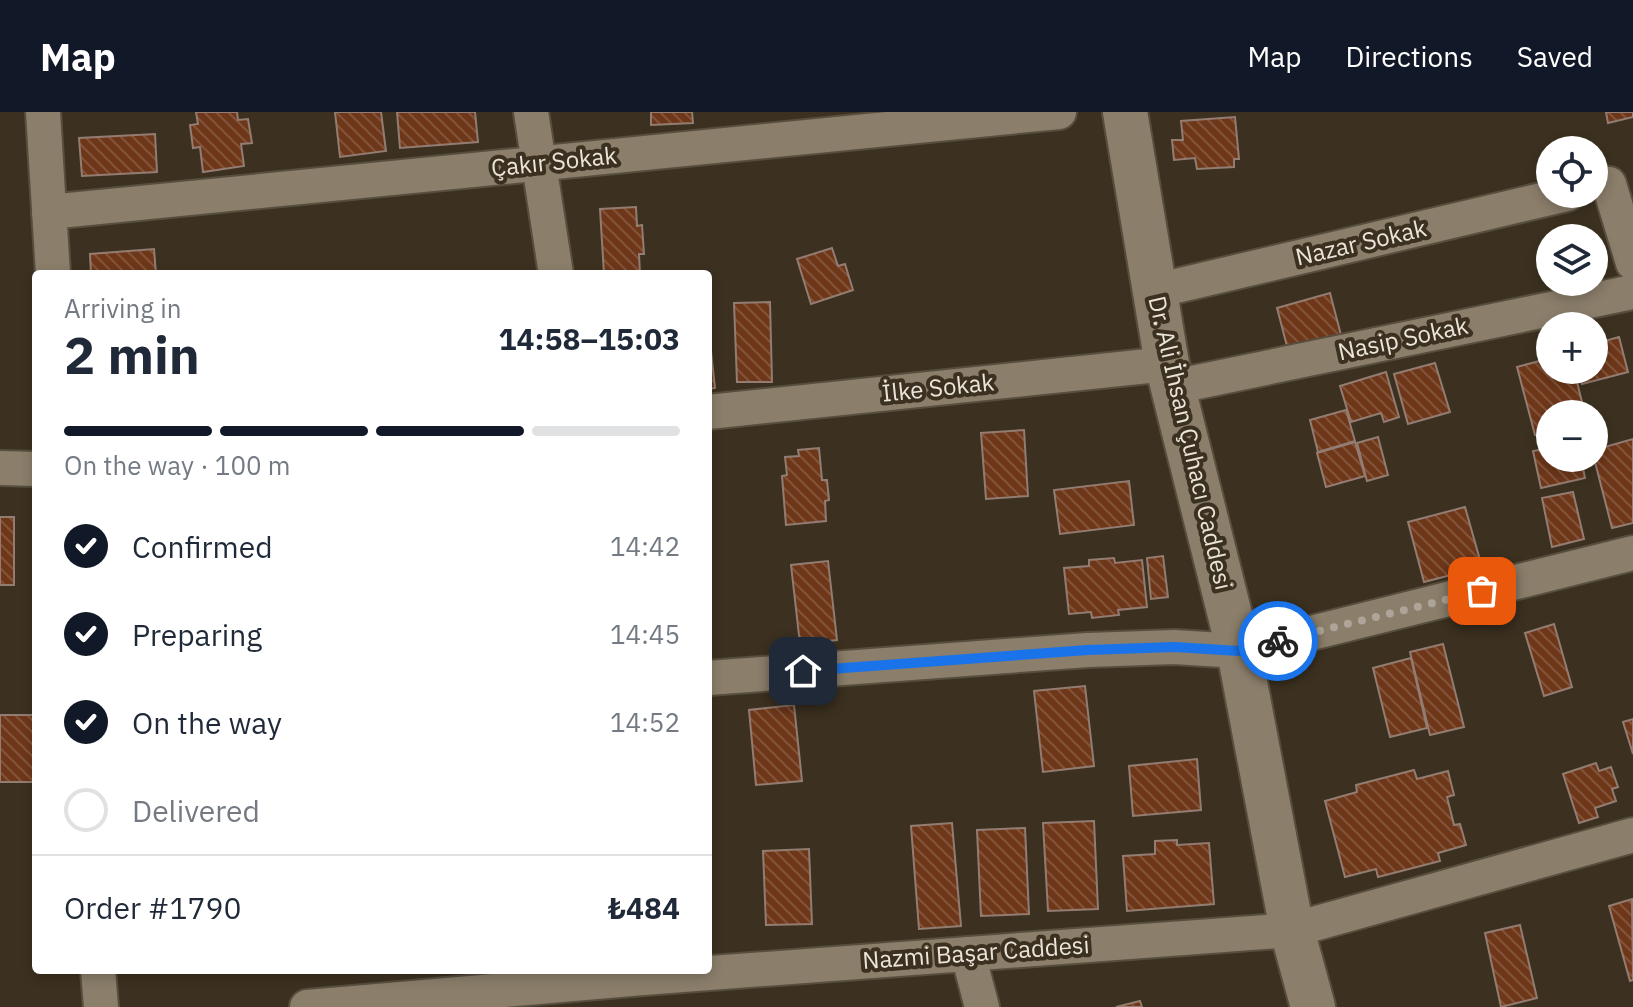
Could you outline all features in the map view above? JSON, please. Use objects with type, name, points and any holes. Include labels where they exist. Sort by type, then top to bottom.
[{"type":"street","points":[[43,112],[53,270]]},
{"type":"street","points":[[531,112],[555,270]]},
{"type":"street","name":"Çakır Sokak","points":[[49,212],[1059,112]]},
{"type":"street","name":"Dr. Ali İhsan Çuhacı Caddesi","points":[[1125,112],[1170,375],[1239,651],[1292,930],[1313,1007]]},
{"type":"street","points":[[1612,183],[1633,263]]},
{"type":"street","name":"Nazar Sokak","points":[[1155,291],[1536,201]]},
{"type":"street","name":"Nasip Sokak","points":[[1170,375],[1633,292]]},
{"type":"street","name":"İlke Sokak","points":[[712,412],[1170,375]]},
{"type":"street","points":[[0,468],[32,469]]},
{"type":"street","points":[[712,678],[1088,650],[1174,647],[1239,651],[1633,553]]},
{"type":"street","name":"Nazmi Başar Caddesi","points":[[307,1007],[644,985],[968,954],[1292,930],[1633,835]]},
{"type":"street","points":[[968,954],[982,1007]]},
{"type":"street","points":[[98,974],[101,1007]]},
{"type":"building","points":[[196,112],[237,112],[238,120],[248,119],[252,143],[241,144],[244,166],[203,172],[200,147],[193,148],[190,125],[198,124]]},
{"type":"building","points":[[335,112],[381,112],[386,151],[340,157]]},
{"type":"building","points":[[397,112],[475,112],[478,142],[400,148]]},
{"type":"building","points":[[651,112],[692,112],[693,123],[651,125]]},
{"type":"building","points":[[1606,112],[1633,112],[1633,117],[1608,123]]},
{"type":"building","points":[[1235,117],[1239,159],[1234,159],[1234,167],[1197,169],[1195,158],[1174,160],[1172,140],[1183,140],[1181,121]]},
{"type":"building","points":[[155,134],[157,172],[82,176],[79,138]]},
{"type":"building","points":[[636,207],[637,226],[642,225],[644,254],[639,254],[640,270],[604,270],[600,209]]},
{"type":"building","points":[[832,248],[838,266],[845,264],[853,290],[811,304],[797,259]]},
{"type":"building","points":[[154,249],[156,270],[91,270],[90,254]]},
{"type":"building","points":[[1330,293],[1341,335],[1288,350],[1277,308]]},
{"type":"building","points":[[770,302],[772,382],[737,382],[734,303]]},
{"type":"building","points":[[1619,337],[1628,372],[1608,377],[1608,340]]},
{"type":"building","points":[[712,361],[715,388],[712,388]]},
{"type":"building","points":[[1536,362],[1536,384],[1578,384],[1582,400],[1536,400],[1535,435],[1517,367]]},
{"type":"building","points":[[1435,363],[1450,412],[1408,424],[1394,374]]},
{"type":"building","points":[[1386,372],[1399,417],[1384,422],[1381,413],[1351,422],[1340,386]]},
{"type":"building","points":[[1346,410],[1355,441],[1318,452],[1310,420]]},
{"type":"building","points":[[1024,430],[1028,496],[986,499],[981,433]]},
{"type":"building","points":[[1378,437],[1388,475],[1367,481],[1357,443]]},
{"type":"building","points":[[1633,439],[1633,523],[1612,528],[1598,472],[1608,472],[1608,446]]},
{"type":"building","points":[[1355,442],[1365,476],[1326,487],[1317,453]]},
{"type":"building","points":[[819,448],[822,480],[827,480],[829,500],[825,501],[826,521],[786,525],[782,476],[787,475],[785,457],[799,456],[798,450]]},
{"type":"building","points":[[1538,472],[1584,472],[1585,478],[1541,488]]},
{"type":"building","points":[[1129,481],[1134,525],[1060,534],[1054,490]]},
{"type":"building","points":[[1573,492],[1584,539],[1552,547],[1542,498]]},
{"type":"building","points":[[1465,507],[1482,567],[1424,582],[1408,522]]},
{"type":"building","points":[[0,517],[14,517],[14,585],[0,585]]},
{"type":"building","points":[[1163,556],[1168,597],[1151,599],[1147,558]]},
{"type":"building","points":[[1114,558],[1115,563],[1142,560],[1147,607],[1118,610],[1119,615],[1092,618],[1091,612],[1069,614],[1064,568],[1089,566],[1089,560]]},
{"type":"building","points":[[828,561],[837,640],[800,644],[791,565]]},
{"type":"building","points":[[1554,624],[1572,687],[1544,696],[1525,633]]},
{"type":"building","points":[[1443,644],[1464,727],[1430,735],[1410,652]]},
{"type":"building","points":[[1411,658],[1427,728],[1390,737],[1373,668]]},
{"type":"building","points":[[1085,686],[1094,766],[1043,772],[1034,691]]},
{"type":"building","points":[[794,705],[802,781],[756,785],[749,710]]},
{"type":"building","points":[[0,715],[32,715],[32,782],[0,782]]},
{"type":"building","points":[[1633,719],[1633,754],[1623,722]]},
{"type":"building","points":[[1197,759],[1201,810],[1133,816],[1129,766]]},
{"type":"building","points":[[1596,763],[1599,771],[1611,767],[1618,787],[1612,789],[1616,801],[1595,808],[1598,817],[1579,823],[1563,774]]},
{"type":"building","points":[[1414,770],[1417,779],[1448,771],[1454,795],[1447,797],[1454,825],[1460,824],[1466,845],[1438,853],[1440,861],[1378,877],[1376,869],[1345,877],[1325,801],[1357,792],[1356,785]]},
{"type":"building","points":[[1094,821],[1098,909],[1048,911],[1043,823]]},
{"type":"building","points":[[952,823],[961,926],[919,929],[911,826]]},
{"type":"building","points":[[1025,828],[1029,914],[981,916],[977,830]]},
{"type":"building","points":[[1177,840],[1177,845],[1209,843],[1214,904],[1127,911],[1123,856],[1155,854],[1155,841]]},
{"type":"building","points":[[809,849],[812,924],[766,925],[763,851]]},
{"type":"building","points":[[1632,899],[1633,980],[1630,981],[1609,906]]},
{"type":"building","points":[[1520,925],[1537,998],[1501,1007],[1485,933]]},
{"type":"building","points":[[1140,1001],[1142,1007],[1116,1007]]},
{"type":"way so far","points":[[1278,641],[1482,591]]},
{"type":"route","points":[[803,671],[1088,650],[1174,647],[1239,651],[1278,641]]}]
